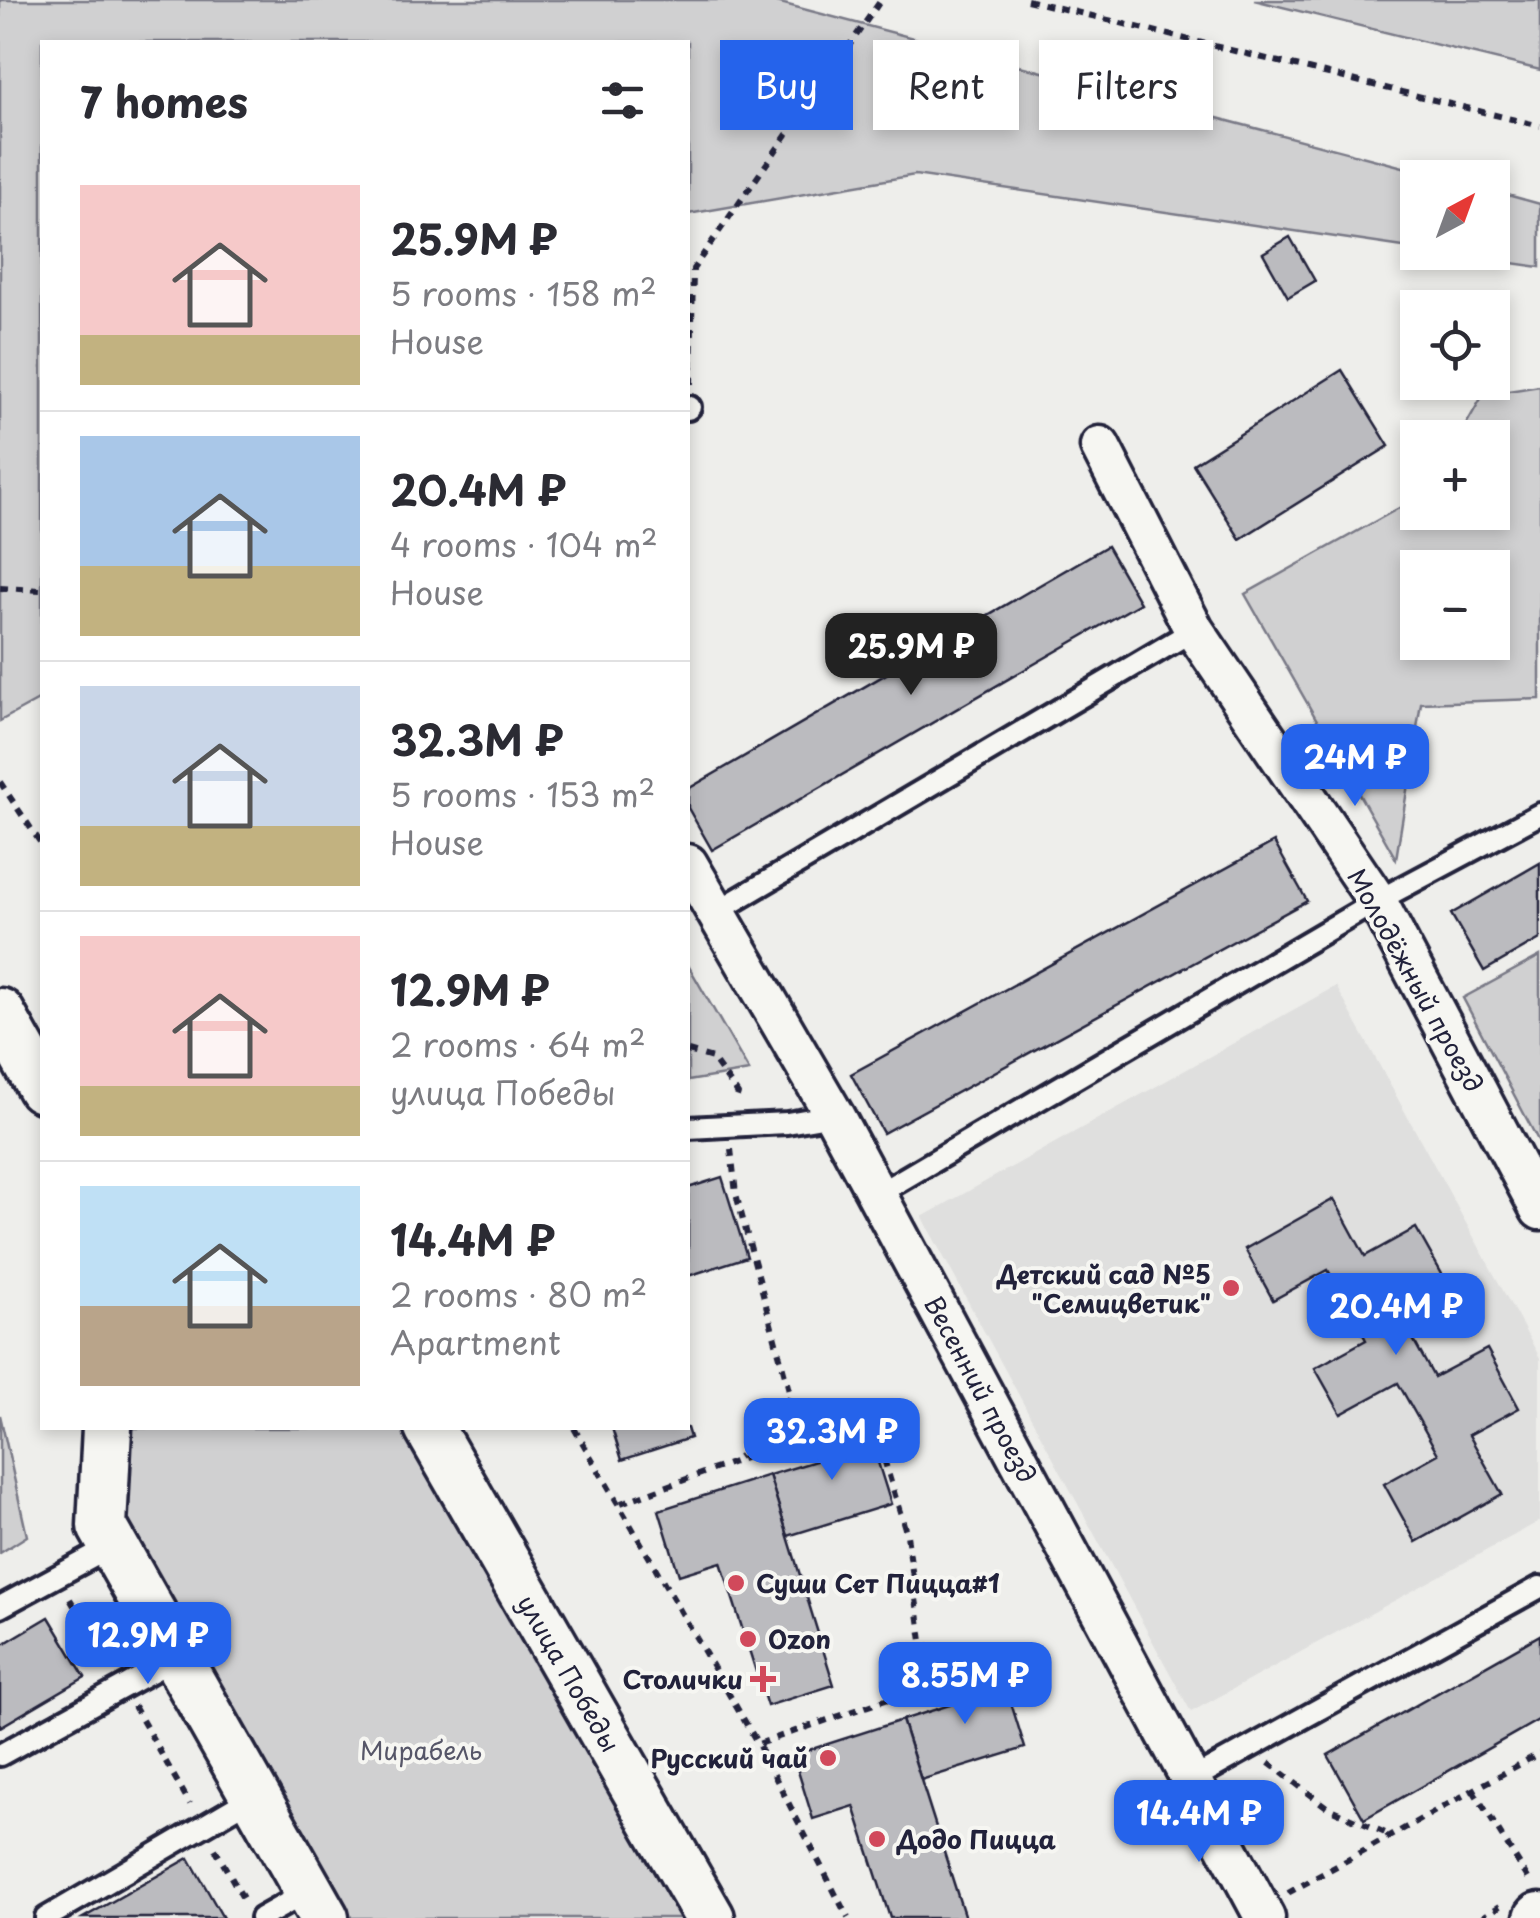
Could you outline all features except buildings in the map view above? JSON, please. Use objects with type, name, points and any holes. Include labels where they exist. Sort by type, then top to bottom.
[{"type":"street","name":"Молодёжный проезд","points":[[1100,446],[1194,630],[1377,902],[1540,1210]]},
{"type":"street","name":"Весенний проезд","points":[[690,867],[834,1114],[1263,1913]]},
{"type":"street","points":[[0,1013],[40,1084]]},
{"type":"street","points":[[107,1430],[102,1526],[317,1904]]},
{"type":"street","name":"улица Победы","points":[[430,1430],[710,1918]]},
{"type":"lane","points":[[716,912],[1194,630]]},
{"type":"lane","points":[[876,1195],[1377,902],[1540,814]]},
{"type":"lane","points":[[690,1128],[834,1114]]},
{"type":"lane","points":[[0,1607],[113,1546]]},
{"type":"lane","points":[[1191,1780],[1540,1587]]},
{"type":"lane","points":[[0,1755],[176,1658]]},
{"type":"lane","points":[[46,1918],[255,1796]]},
{"type":"lane","points":[[262,1918],[317,1904]]},
{"type":"path","points":[[690,380],[694,269],[882,0]]},
{"type":"path","points":[[1027,0],[1540,126]]},
{"type":"path","points":[[0,588],[40,590]]},
{"type":"path","points":[[0,782],[40,842]]},
{"type":"path","points":[[690,1052],[712,1058],[738,1094],[728,1126],[736,1194],[790,1394],[780,1426],[729,1464]]},
{"type":"path","points":[[621,1503],[852,1418],[874,1426],[908,1535],[922,1641],[942,1657],[935,1683],[758,1744]]},
{"type":"path","points":[[575,1430],[758,1744],[848,1918]]},
{"type":"path","points":[[56,1576],[124,1687],[246,1903]]},
{"type":"path","points":[[1249,1748],[1328,1808],[1391,1836]]},
{"type":"path","points":[[1263,1913],[1540,1753]]},
{"type":"path","points":[[1473,1790],[1537,1907]]},
{"type":"shaded area","name":"Детский сад №5 \"Семицветик\"","points":[[1336,986],[1540,1358],[1540,1521],[1191,1712],[922,1217]]},
{"type":"green space","points":[[0,0],[769,0],[921,40],[873,40],[873,130],[1019,130],[1019,66],[1039,71],[1039,130],[1213,130],[1213,117],[1400,166],[1400,246],[915,175],[690,214],[690,40],[40,40],[40,699],[0,721]]},
{"type":"green space","points":[[1254,0],[1540,0],[1540,70]]},
{"type":"green space","points":[[1510,196],[1540,204],[1540,267],[1510,263]]},
{"type":"green space","points":[[1540,386],[1540,699],[1421,703],[1396,859],[1245,594],[1400,507],[1400,530],[1510,530],[1510,420],[1469,420],[1480,400],[1510,400],[1510,391]]},
{"type":"green space","points":[[1540,956],[1540,1144],[1463,998]]},
{"type":"green space","points":[[690,968],[749,1071],[690,1081]]},
{"type":"green space","points":[[0,1415],[27,1536],[0,1553]]},
{"type":"green space","name":"Мирабель","points":[[107,1430],[430,1430],[709,1918],[324,1918],[102,1526]]},
{"type":"place","name":"Детский сад №5 \"Семицветик\"","points":[[1231,1288]]},
{"type":"place","name":"Суши Сет Пицца#1","points":[[736,1583]]},
{"type":"place","name":"Ozon","points":[[748,1639]]},
{"type":"place","name":"Столички","points":[[763,1679]]},
{"type":"place","name":"Русский чай","points":[[828,1758]]},
{"type":"place","name":"Додо Пицца","points":[[877,1839]]}]
